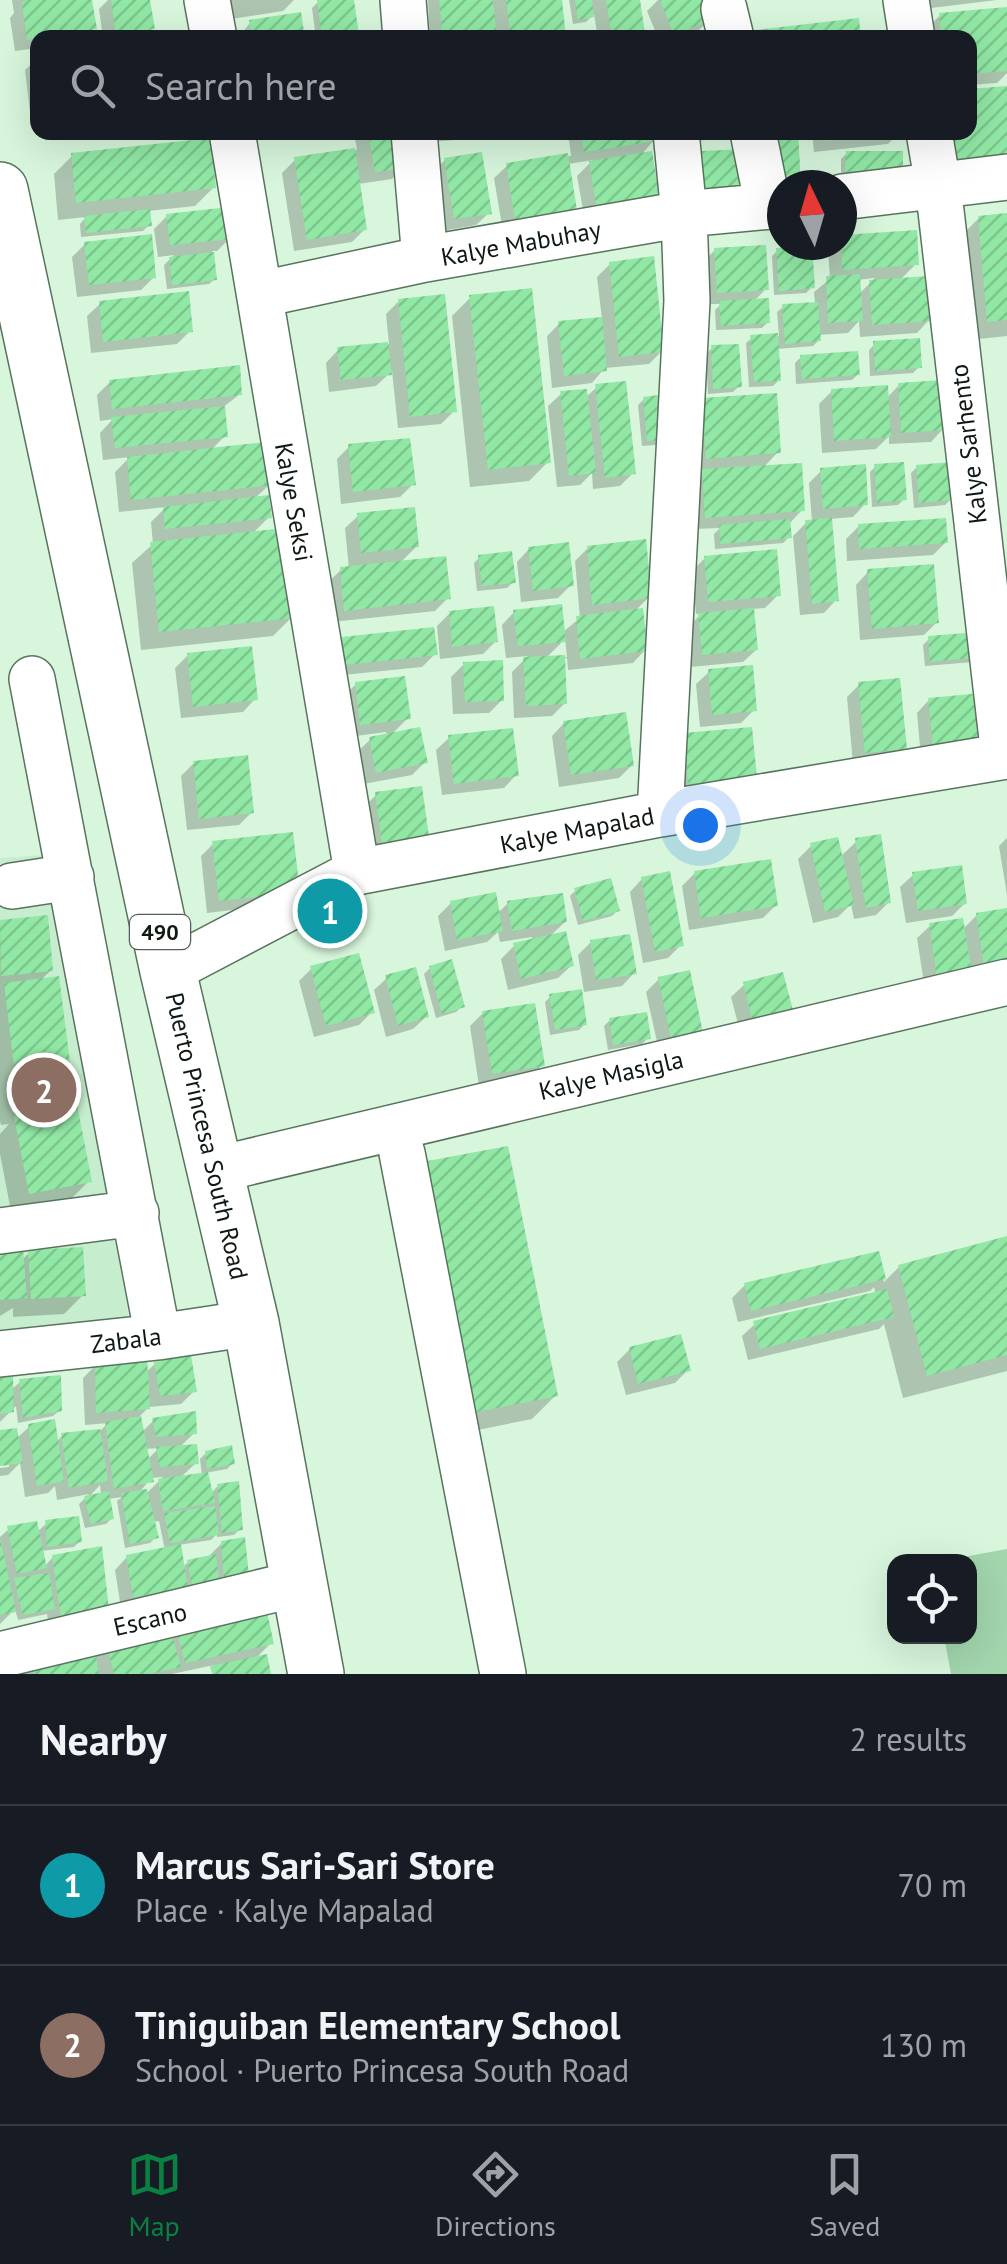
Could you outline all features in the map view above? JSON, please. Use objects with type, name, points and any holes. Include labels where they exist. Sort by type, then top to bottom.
[{"type":"main road","name":"Puerto Princesa South Road","points":[[0,190],[168,971],[251,1322],[316,1674]]},
{"type":"street","points":[[208,0],[213,30]]},
{"type":"street","points":[[403,0],[405,30]]},
{"type":"street","points":[[906,0],[911,30]]},
{"type":"street","name":"Kalye Seksi","points":[[233,140],[357,872]]},
{"type":"street","points":[[415,140],[425,260]]},
{"type":"street","points":[[660,814],[687,301],[677,140]]},
{"type":"street","points":[[755,140],[767,178]]},
{"type":"street","name":"Kalye Sarhento","points":[[930,140],[996,578],[1006,756]]},
{"type":"street","points":[[857,195],[1007,177]]},
{"type":"street","name":"Kalye Mabuhay","points":[[262,294],[425,260],[684,214],[767,206]]},
{"type":"street","points":[[32,679],[158,1337]]},
{"type":"street","name":"Kalye Mapalad","points":[[168,971],[357,872],[660,814],[1006,756]]},
{"type":"street","points":[[12,886],[71,877]]},
{"type":"street","name":"Kalye Masigla","points":[[214,1170],[1007,982]]},
{"type":"street","points":[[402,1153],[503,1674]]},
{"type":"street","points":[[0,1231],[136,1214]]},
{"type":"street","name":"Zabala","points":[[0,1354],[158,1337],[251,1322]]},
{"type":"street","name":"Escano","points":[[0,1655],[300,1583]]},
{"type":"shaded area","points":[[46,855],[130,1323],[0,1336],[0,858]]},
{"type":"shaded area","points":[[1007,1549],[1007,1674],[951,1674],[945,1644],[977,1644],[977,1554]]},
{"type":"building","points":[[92,0],[97,29],[30,30],[27,40],[22,3]]},
{"type":"building","points":[[111,0],[150,0],[155,29],[115,30]]},
{"type":"building","points":[[317,0],[354,0],[358,30],[321,30]]},
{"type":"building","points":[[439,0],[493,0],[496,30],[442,30]]},
{"type":"building","points":[[506,0],[562,0],[565,30],[510,30]]},
{"type":"building","points":[[575,0],[592,0],[594,17],[578,20]]},
{"type":"building","points":[[606,0],[640,0],[645,30],[611,30]]},
{"type":"building","points":[[660,0],[706,0],[713,19],[686,30],[672,30]]},
{"type":"building","points":[[1007,7],[1007,71],[977,73],[977,30],[940,30],[939,13]]},
{"type":"building","points":[[301,12],[304,30],[251,30],[249,20]]},
{"type":"building","points":[[859,18],[860,30],[756,30]]},
{"type":"building","points":[[1007,86],[1007,156],[955,160],[953,140],[977,140],[977,88]]},
{"type":"building","points":[[211,140],[216,188],[76,203],[71,153]]},
{"type":"building","points":[[369,140],[403,140],[407,168],[375,172]]},
{"type":"building","points":[[582,140],[657,140],[657,141],[584,152]]},
{"type":"building","points":[[762,140],[798,140],[800,170],[767,170],[767,185]]},
{"type":"building","points":[[355,148],[367,230],[307,240],[294,157]]},
{"type":"building","points":[[745,149],[747,193],[704,195],[702,151]]},
{"type":"building","points":[[652,151],[660,200],[597,210],[589,161]]},
{"type":"building","points":[[846,151],[903,151],[903,178],[857,178],[857,170],[845,170]]},
{"type":"building","points":[[482,152],[492,214],[454,219],[444,158]]},
{"type":"building","points":[[568,153],[578,217],[516,226],[506,163]]},
{"type":"building","points":[[229,207],[233,239],[170,245],[166,214]]},
{"type":"building","points":[[150,209],[152,226],[86,233],[84,216]]},
{"type":"building","points":[[1007,213],[1007,320],[987,322],[978,216]]},
{"type":"building","points":[[917,230],[919,265],[842,270],[842,260],[857,260],[857,234]]},
{"type":"building","points":[[152,234],[156,278],[89,285],[84,242]]},
{"type":"building","points":[[766,245],[769,290],[717,293],[714,248]]},
{"type":"building","points":[[214,252],[217,280],[172,285],[169,257]]},
{"type":"building","points":[[654,256],[664,352],[619,357],[609,262]]},
{"type":"building","points":[[777,260],[813,260],[815,288],[779,291]]},
{"type":"building","points":[[860,274],[863,321],[828,323],[826,276]]},
{"type":"building","points":[[929,276],[932,321],[872,325],[869,280]]},
{"type":"building","points":[[532,288],[551,463],[488,470],[469,295]]},
{"type":"building","points":[[189,291],[193,332],[103,342],[99,301]]},
{"type":"building","points":[[445,294],[457,412],[410,417],[398,299]]},
{"type":"building","points":[[769,298],[770,323],[721,326],[719,301]]},
{"type":"building","points":[[818,302],[821,341],[785,344],[782,304]]},
{"type":"building","points":[[602,317],[607,371],[564,376],[558,321]]},
{"type":"building","points":[[778,333],[781,381],[754,382],[750,335]]},
{"type":"building","points":[[920,338],[922,368],[875,371],[873,341]]},
{"type":"building","points":[[388,342],[392,375],[341,380],[337,347]]},
{"type":"building","points":[[739,344],[742,387],[713,389],[711,345]]},
{"type":"building","points":[[858,351],[860,375],[802,379],[800,355]]},
{"type":"building","points":[[240,365],[242,395],[112,409],[109,380]]},
{"type":"building","points":[[942,380],[946,430],[901,433],[898,383]]},
{"type":"building","points":[[626,381],[636,474],[605,478],[595,384]]},
{"type":"building","points":[[888,385],[891,437],[834,441],[831,389]]},
{"type":"building","points":[[587,389],[596,473],[569,476],[560,391]]},
{"type":"building","points":[[777,393],[781,453],[706,459],[702,398]]},
{"type":"building","points":[[658,395],[663,440],[647,441],[643,397]]},
{"type":"building","points":[[225,406],[228,437],[115,448],[111,417]]},
{"type":"building","points":[[410,438],[416,485],[353,492],[348,444]]},
{"type":"building","points":[[266,442],[272,485],[131,500],[127,457]]},
{"type":"building","points":[[904,462],[907,500],[877,503],[874,464]]},
{"type":"building","points":[[951,462],[953,500],[919,503],[916,465]]},
{"type":"building","points":[[802,463],[805,511],[705,518],[702,469]]},
{"type":"building","points":[[866,464],[868,505],[823,509],[820,468]]},
{"type":"building","points":[[269,495],[272,518],[165,529],[163,507]]},
{"type":"building","points":[[415,507],[419,547],[361,553],[357,513]]},
{"type":"building","points":[[832,518],[839,601],[812,604],[805,520]]},
{"type":"building","points":[[946,518],[948,543],[859,549],[858,524]]},
{"type":"building","points":[[790,519],[792,538],[720,544],[719,525]]},
{"type":"building","points":[[285,528],[295,618],[159,632],[150,542]]},
{"type":"building","points":[[646,539],[652,598],[592,605],[587,546]]},
{"type":"building","points":[[569,542],[574,586],[533,591],[528,547]]},
{"type":"building","points":[[777,549],[781,596],[708,602],[704,556]]},
{"type":"building","points":[[512,551],[516,583],[482,586],[478,555]]},
{"type":"building","points":[[446,556],[451,599],[344,611],[340,567]]},
{"type":"building","points":[[934,564],[939,623],[872,629],[867,569]]},
{"type":"building","points":[[562,604],[566,642],[518,646],[513,610]]},
{"type":"building","points":[[494,606],[498,642],[452,647],[449,611]]},
{"type":"building","points":[[643,608],[648,651],[580,659],[576,616]]},
{"type":"building","points":[[754,608],[758,650],[702,655],[698,613]]},
{"type":"building","points":[[434,627],[438,655],[345,665],[342,637]]},
{"type":"building","points":[[979,632],[981,657],[930,662],[928,636]]},
{"type":"building","points":[[252,646],[258,700],[193,707],[187,653]]},
{"type":"building","points":[[565,655],[567,704],[526,706],[523,657]]},
{"type":"building","points":[[503,660],[504,701],[465,702],[463,662]]},
{"type":"building","points":[[753,665],[757,711],[712,715],[708,669]]},
{"type":"building","points":[[405,676],[411,719],[360,725],[355,682]]},
{"type":"building","points":[[900,678],[907,749],[865,753],[858,682]]},
{"type":"building","points":[[982,693],[987,753],[934,757],[928,698]]},
{"type":"building","points":[[626,712],[634,766],[571,775],[563,721]]},
{"type":"building","points":[[420,727],[428,763],[376,773],[369,737]]},
{"type":"building","points":[[752,727],[757,778],[688,784],[684,733]]},
{"type":"building","points":[[513,728],[519,776],[454,784],[448,735]]},
{"type":"building","points":[[248,755],[254,813],[199,819],[193,761]]},
{"type":"building","points":[[422,786],[430,844],[383,851],[375,792]]},
{"type":"building","points":[[293,832],[300,892],[219,901],[212,841]]},
{"type":"building","points":[[881,834],[891,903],[866,908],[855,838]]},
{"type":"building","points":[[838,837],[854,905],[825,912],[810,843]]},
{"type":"building","points":[[771,859],[778,906],[701,918],[694,871]]},
{"type":"building","points":[[962,865],[967,904],[918,911],[912,872]]},
{"type":"building","points":[[670,871],[684,946],[655,952],[641,877]]},
{"type":"building","points":[[611,878],[620,911],[583,921],[574,888]]},
{"type":"building","points":[[337,887],[351,922],[319,932],[311,900]]},
{"type":"building","points":[[496,892],[503,931],[457,940],[450,901]]},
{"type":"building","points":[[563,893],[567,922],[512,931],[507,901]]},
{"type":"building","points":[[1007,908],[1007,969],[985,972],[976,913]]},
{"type":"building","points":[[48,915],[53,971],[1,976],[0,920]]},
{"type":"building","points":[[963,918],[972,974],[937,979],[929,923]]},
{"type":"building","points":[[566,931],[574,966],[521,979],[513,943]]},
{"type":"building","points":[[630,934],[637,974],[596,980],[590,940]]},
{"type":"building","points":[[359,953],[375,1013],[326,1026],[310,966]]},
{"type":"building","points":[[452,959],[465,1007],[442,1014],[429,966]]},
{"type":"building","points":[[416,967],[429,1017],[398,1026],[385,975]]},
{"type":"building","points":[[690,970],[703,1033],[671,1039],[658,977]]},
{"type":"building","points":[[783,972],[794,1014],[753,1023],[743,982]]},
{"type":"building","points":[[59,976],[75,1101],[19,1108],[4,983]]},
{"type":"building","points":[[582,989],[587,1025],[555,1030],[549,994]]},
{"type":"building","points":[[535,1003],[545,1066],[492,1074],[482,1011]]},
{"type":"building","points":[[647,1012],[651,1039],[613,1045],[609,1018]]},
{"type":"building","points":[[77,1104],[92,1182],[29,1194],[14,1116]]},
{"type":"building","points":[[508,1146],[558,1396],[471,1413],[422,1162]]},
{"type":"building","points":[[1007,1236],[1007,1355],[927,1376],[898,1265]]},
{"type":"building","points":[[23,1247],[27,1298],[0,1300],[0,1249]]},
{"type":"building","points":[[83,1247],[86,1296],[31,1299],[28,1250]]},
{"type":"building","points":[[879,1251],[886,1279],[751,1311],[744,1283]]},
{"type":"building","points":[[887,1289],[894,1317],[760,1349],[753,1321]]},
{"type":"building","points":[[681,1334],[691,1371],[638,1384],[629,1347]]},
{"type":"building","points":[[191,1355],[197,1392],[160,1396],[154,1362]]},
{"type":"building","points":[[147,1356],[150,1409],[96,1413],[95,1363]]},
{"type":"building","points":[[0,1375],[13,1375],[14,1412],[0,1414]]},
{"type":"building","points":[[61,1375],[62,1411],[23,1418],[19,1379]]},
{"type":"building","points":[[196,1411],[197,1434],[156,1437],[152,1418]]},
{"type":"building","points":[[141,1416],[154,1482],[114,1489],[105,1422]]},
{"type":"building","points":[[55,1419],[64,1481],[37,1486],[28,1424]]},
{"type":"building","points":[[17,1428],[23,1463],[0,1466],[0,1430]]},
{"type":"building","points":[[100,1429],[108,1481],[69,1488],[61,1433]]},
{"type":"building","points":[[197,1444],[199,1464],[160,1467],[156,1447]]},
{"type":"building","points":[[232,1445],[235,1464],[207,1469],[205,1451]]},
{"type":"building","points":[[208,1472],[215,1503],[163,1511],[158,1479]]},
{"type":"building","points":[[239,1481],[243,1530],[222,1533],[217,1484]]},
{"type":"building","points":[[147,1489],[159,1538],[130,1544],[121,1493]]},
{"type":"building","points":[[109,1491],[114,1519],[91,1524],[84,1496]]},
{"type":"building","points":[[215,1506],[219,1535],[170,1543],[164,1513]]},
{"type":"building","points":[[79,1516],[82,1542],[47,1547],[45,1520]]},
{"type":"building","points":[[37,1521],[47,1568],[17,1574],[7,1526]]},
{"type":"building","points":[[245,1537],[249,1576],[224,1581],[221,1541]]},
{"type":"building","points":[[0,1538],[16,1612],[0,1615]]},
{"type":"building","points":[[181,1544],[188,1588],[133,1597],[126,1555]]},
{"type":"building","points":[[102,1546],[109,1610],[61,1619],[52,1555]]},
{"type":"building","points":[[216,1554],[219,1583],[192,1585],[187,1560]]},
{"type":"building","points":[[49,1573],[55,1609],[23,1615],[14,1578]]},
{"type":"building","points":[[265,1603],[274,1644],[185,1663],[176,1628]]},
{"type":"building","points":[[170,1628],[181,1667],[149,1674],[114,1674],[106,1642]]},
{"type":"building","points":[[95,1650],[99,1674],[34,1674],[31,1663]]},
{"type":"building","points":[[267,1654],[271,1674],[212,1674],[210,1666]]},
{"type":"place","name":"Marcus Sari-Sari Store","points":[[330,911]]},
{"type":"place","name":"Tiniguiban Elementary School","points":[[44,1090]]}]
